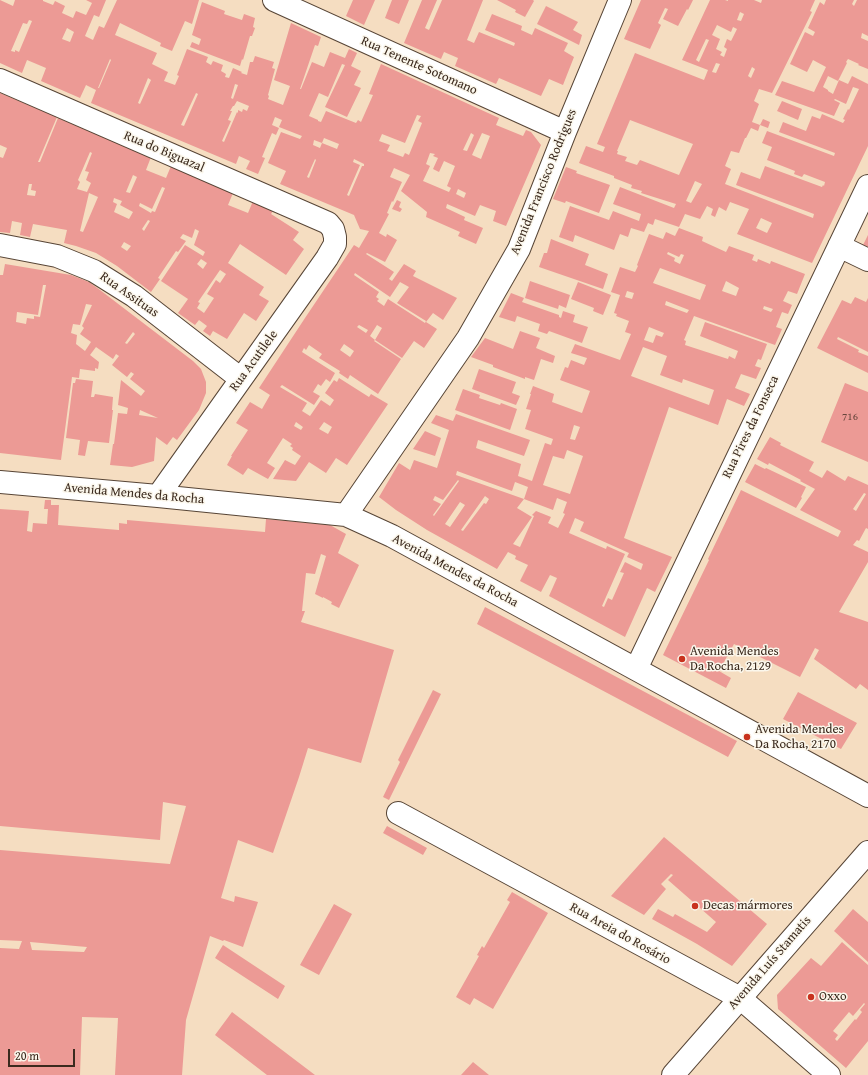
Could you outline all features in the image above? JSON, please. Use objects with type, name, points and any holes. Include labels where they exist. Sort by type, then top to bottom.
[{"type":"street","name":"Rua Tenente Sotomano","points":[[274,0],[565,132]]},
{"type":"street","name":"Avenida Francisco Rodrigues","points":[[346,515],[468,338],[519,249],[565,132],[620,0]]},
{"type":"street","name":"Rua do Biguazal","points":[[0,80],[328,223]]},
{"type":"street","name":"Rua Pires da Fonseca","points":[[636,669],[868,186]]},
{"type":"street","name":"Rua Acutilele","points":[[158,496],[328,258],[335,244],[335,237],[333,229],[328,223]]},
{"type":"street","name":"Rua Assituas","points":[[0,245],[57,256],[94,271],[134,296],[241,379]]},
{"type":"street","points":[[839,246],[868,260]]},
{"type":"street","name":"Avenida Mendes da Rocha","points":[[0,482],[346,515],[392,536],[868,796]]},
{"type":"street","name":"Rua Areia do Rosário","points":[[398,813],[740,998],[828,1075]]},
{"type":"street","name":"Avenida Luís Stamatis","points":[[673,1075],[868,852]]},
{"type":"building","points":[[0,0],[13,6],[15,0],[43,0],[53,5],[55,1],[65,6],[62,13],[73,18],[76,11],[86,15],[92,3],[86,0],[106,0],[99,17],[94,15],[85,36],[93,40],[99,26],[104,28],[117,0],[199,0],[192,24],[185,21],[172,51],[160,46],[161,43],[120,23],[115,35],[157,53],[152,64],[168,72],[164,81],[175,85],[179,76],[177,75],[187,49],[208,57],[206,62],[211,65],[213,61],[223,65],[221,71],[226,74],[225,77],[229,78],[233,68],[247,75],[250,62],[253,62],[255,56],[274,62],[272,68],[275,69],[268,99],[283,105],[290,86],[274,80],[291,23],[321,37],[318,46],[315,45],[300,89],[312,62],[324,67],[330,52],[345,58],[349,49],[357,53],[351,66],[361,71],[354,85],[361,88],[347,117],[325,107],[345,65],[342,64],[328,97],[319,93],[309,116],[318,121],[321,122],[326,111],[356,123],[358,120],[361,122],[373,95],[369,94],[381,64],[499,118],[496,125],[523,136],[526,130],[531,132],[541,145],[506,226],[493,221],[496,211],[480,205],[475,216],[447,204],[446,208],[465,217],[464,220],[483,228],[476,244],[458,236],[460,232],[426,217],[427,212],[401,191],[410,175],[394,168],[390,177],[402,182],[387,213],[389,214],[379,233],[386,237],[387,234],[397,240],[385,262],[367,253],[366,254],[394,272],[389,279],[392,281],[404,264],[416,271],[413,276],[457,298],[443,320],[433,313],[426,322],[437,329],[424,348],[414,341],[402,358],[375,340],[374,341],[401,359],[378,394],[350,375],[348,379],[339,373],[340,371],[319,358],[322,354],[309,345],[306,350],[304,348],[302,352],[335,373],[330,382],[326,379],[321,386],[318,384],[313,392],[320,396],[314,405],[282,385],[280,387],[307,403],[302,411],[310,416],[321,400],[330,406],[334,400],[325,393],[334,380],[337,382],[339,378],[369,397],[371,394],[388,404],[347,465],[336,458],[326,473],[309,462],[296,481],[273,479],[285,460],[295,465],[301,456],[292,450],[293,448],[290,446],[292,444],[283,438],[267,463],[275,468],[268,479],[248,468],[243,475],[227,465],[231,456],[248,430],[236,423],[250,402],[262,409],[270,395],[259,388],[354,245],[359,248],[369,231],[360,229],[354,215],[280,184],[286,171],[268,163],[281,132],[300,139],[302,136],[279,127],[282,120],[275,117],[272,125],[279,128],[276,135],[272,133],[262,157],[265,158],[258,174],[246,169],[250,161],[239,156],[236,164],[91,103],[96,90],[86,85],[80,98],[41,81],[46,68],[27,60],[22,73],[0,63]],"holes":[[[29,20],[32,21],[19,52],[15,50],[15,52],[11,51],[23,23],[27,24]],[[67,28],[74,32],[70,42],[62,39]],[[110,59],[111,60],[99,88],[98,88]],[[148,78],[151,80],[140,104],[138,103]],[[235,84],[238,85],[233,99],[231,98]],[[196,93],[198,94],[184,126],[181,125]],[[237,101],[249,106],[247,111],[243,109],[242,112],[238,110],[238,113],[237,112],[224,142],[222,141],[231,121],[228,120],[232,111],[230,111]],[[417,115],[421,116],[418,121],[422,123],[409,155],[405,153],[403,157],[387,151],[390,145],[379,141],[382,134],[405,143]],[[471,133],[474,135],[467,151],[463,150]],[[482,133],[490,136],[481,159],[472,155]],[[324,138],[339,144],[337,149],[322,143]],[[314,140],[322,143],[320,148],[313,145]],[[430,153],[435,154],[433,156],[438,158],[433,169],[439,172],[444,161],[455,166],[447,186],[451,188],[449,192],[423,181],[430,166],[426,164]],[[315,159],[316,160],[309,178],[307,177]],[[354,159],[364,164],[364,166],[362,166],[349,196],[347,195],[360,165],[353,162]],[[458,189],[466,193],[464,198],[456,194]],[[355,273],[390,297],[400,282],[409,287],[397,303],[426,321],[425,323],[388,299],[384,306],[377,301],[379,299],[376,297],[379,292],[354,275]],[[359,325],[368,330],[366,333],[357,327]],[[377,325],[382,328],[375,340],[370,336]],[[344,344],[354,351],[350,357],[340,350]],[[296,422],[303,427],[301,430],[294,426]],[[324,422],[332,427],[328,434],[319,429]]]},
{"type":"building","points":[[353,0],[375,0],[364,25],[346,16]]},
{"type":"building","points":[[392,0],[409,0],[399,24],[385,18]]},
{"type":"building","points":[[422,0],[437,0],[425,28],[429,30],[442,0],[483,0],[467,40],[474,43],[479,32],[514,46],[515,43],[485,30],[492,14],[522,26],[521,30],[532,35],[535,28],[568,43],[564,51],[574,57],[563,85],[549,79],[541,96],[499,78],[496,84],[455,66],[458,58],[444,52],[441,59],[404,43]]},
{"type":"building","points":[[497,0],[534,1],[525,17],[515,12],[516,10]]},
{"type":"building","points":[[641,0],[693,0],[678,26],[663,19],[668,9],[665,8],[658,23],[661,25],[650,49],[624,39]]},
{"type":"building","points":[[710,0],[754,0],[761,3],[762,0],[815,0],[810,11],[812,12],[772,93],[759,89],[754,101],[759,104],[752,122],[760,125],[758,131],[751,128],[739,153],[731,151],[725,166],[731,169],[725,184],[813,218],[814,214],[736,185],[741,172],[760,179],[765,166],[822,187],[823,185],[824,186],[825,182],[804,174],[802,177],[794,174],[795,171],[767,160],[772,147],[762,143],[767,131],[834,156],[835,153],[779,132],[783,122],[806,131],[812,116],[820,119],[822,114],[843,123],[845,120],[843,119],[859,89],[853,87],[846,104],[835,99],[834,100],[840,103],[834,116],[775,95],[782,81],[814,92],[826,67],[813,60],[807,72],[790,64],[805,32],[813,36],[815,32],[808,28],[820,2],[824,5],[826,0],[854,0],[852,4],[854,6],[857,0],[868,0],[868,36],[862,33],[861,38],[868,41],[868,69],[848,59],[838,81],[828,76],[823,87],[833,94],[839,80],[848,84],[852,76],[868,84],[868,146],[812,263],[737,234],[749,209],[730,202],[726,211],[719,207],[715,217],[711,215],[713,209],[707,206],[700,219],[685,214],[679,227],[655,219],[653,225],[648,223],[644,232],[631,228],[628,237],[620,234],[614,250],[575,235],[573,242],[559,237],[570,206],[609,220],[613,211],[639,221],[641,214],[613,204],[620,187],[674,208],[676,204],[641,193],[642,191],[631,188],[632,185],[614,178],[614,176],[579,163],[586,146],[603,152],[605,147],[597,144],[635,53],[704,80],[708,70],[682,60]],"holes":[[[740,12],[744,14],[741,21],[737,20]],[[717,25],[731,32],[733,27],[737,29],[731,41],[727,39],[724,47],[727,49],[724,57],[720,55],[722,52],[716,49],[720,39],[712,35]],[[706,39],[709,40],[699,62],[696,60]],[[716,63],[720,64],[716,73],[712,72]],[[752,67],[755,69],[751,78],[748,76]],[[630,120],[693,144],[679,175],[640,160],[637,165],[625,161],[627,157],[617,154]],[[695,181],[702,184],[691,203],[686,201]],[[761,218],[772,223],[767,233],[756,228]]]},
{"type":"building","points":[[202,2],[225,11],[224,14],[242,20],[244,14],[255,18],[253,27],[255,28],[252,36],[250,36],[240,66],[190,47],[192,42],[199,45],[201,39],[192,35]]},
{"type":"building","points":[[546,6],[578,22],[573,30],[582,35],[579,45],[537,24]]},
{"type":"building","points":[[0,93],[57,117],[38,162],[40,162],[58,118],[151,157],[146,170],[166,178],[171,166],[233,193],[228,205],[248,213],[253,201],[273,211],[271,214],[299,232],[293,240],[304,249],[286,275],[240,244],[228,263],[264,287],[259,295],[269,301],[256,321],[244,313],[227,339],[213,331],[210,336],[203,331],[207,326],[199,320],[195,325],[178,313],[188,299],[161,281],[185,245],[203,256],[205,252],[194,245],[199,231],[195,229],[192,238],[183,234],[180,238],[186,241],[178,252],[176,251],[158,278],[160,279],[151,292],[117,266],[96,253],[64,243],[67,230],[33,224],[30,237],[20,235],[22,223],[12,221],[10,233],[0,232],[0,157],[3,158],[7,148],[0,145]],"holes":[[[90,152],[92,153],[85,171],[89,172],[86,180],[91,183],[87,192],[77,189],[80,182],[78,180]],[[133,175],[137,177],[130,193],[126,192]],[[29,184],[32,184],[31,190],[36,191],[35,196],[27,195]],[[162,187],[165,188],[155,212],[152,211],[151,213],[139,206],[140,203],[152,209]],[[89,193],[98,197],[83,232],[80,231]],[[114,198],[122,201],[120,205],[133,212],[129,219],[114,212],[117,204],[113,202]],[[148,220],[150,221],[144,231],[142,229]],[[124,242],[131,246],[127,251],[121,247]],[[201,259],[207,263],[203,269],[197,264]],[[220,270],[226,274],[220,283],[216,280],[207,294],[214,298],[204,313],[197,308],[200,303],[198,302]]]},
{"type":"building","points":[[782,101],[802,109],[798,120],[777,111]]},
{"type":"building","points":[[763,119],[770,122],[768,128],[760,125]]},
{"type":"building","points":[[566,167],[577,171],[576,173],[610,185],[599,213],[566,201],[565,203],[553,199]]},
{"type":"building","points":[[397,200],[401,202],[399,207],[402,209],[400,212],[392,209]]},
{"type":"building","points":[[679,228],[703,237],[702,241],[726,252],[729,246],[754,255],[752,260],[757,262],[758,259],[770,264],[771,261],[805,274],[797,294],[788,291],[783,301],[792,305],[788,314],[782,312],[776,327],[782,329],[775,345],[694,316],[684,340],[686,341],[685,345],[728,359],[729,356],[735,359],[738,351],[700,336],[705,322],[767,344],[761,360],[758,359],[755,366],[761,368],[756,379],[741,374],[735,388],[750,394],[744,406],[727,399],[718,425],[669,407],[624,538],[672,557],[655,592],[647,588],[625,637],[549,596],[557,578],[550,575],[541,592],[520,581],[528,565],[515,559],[516,556],[508,552],[497,569],[427,530],[379,497],[399,463],[410,470],[414,460],[437,468],[449,430],[431,423],[436,415],[453,421],[456,414],[530,440],[524,456],[478,440],[476,448],[521,464],[518,476],[532,481],[545,443],[551,445],[553,439],[525,429],[531,410],[526,409],[533,386],[554,394],[552,402],[582,413],[590,391],[560,380],[565,367],[568,368],[571,360],[584,365],[587,358],[571,353],[575,344],[620,360],[631,334],[625,332],[629,321],[616,316],[617,314],[614,313],[620,295],[611,292],[620,267],[635,272],[649,234],[663,239],[666,232],[675,236]],"holes":[[[668,252],[679,257],[681,254],[684,255],[680,264],[674,261],[675,258],[667,254]],[[660,268],[706,285],[700,300],[653,283]],[[726,281],[739,288],[736,296],[722,291]],[[627,291],[634,293],[632,299],[625,297]],[[666,301],[689,310],[687,313],[665,305]],[[764,306],[773,309],[771,312],[763,309]],[[649,327],[664,333],[662,337],[656,335],[653,343],[644,340]],[[643,347],[667,356],[660,375],[682,383],[683,379],[714,390],[709,405],[631,376]],[[574,425],[580,427],[575,440],[570,439]],[[567,450],[583,456],[570,494],[543,485],[553,456],[564,459]],[[457,471],[512,491],[515,482],[528,487],[524,499],[456,475]],[[458,480],[459,481],[434,516],[433,515],[441,504],[433,500],[435,496],[443,500]],[[485,496],[489,499],[486,504],[484,503],[463,531],[461,530]],[[557,498],[567,502],[563,513],[565,514],[558,528],[548,523],[551,517],[536,511],[532,515],[534,516],[520,547],[513,544],[532,517],[517,508],[524,499],[553,510]],[[460,502],[465,505],[450,527],[445,524]],[[575,518],[584,522],[580,531],[629,553],[627,557],[643,564],[641,570],[625,562],[620,572],[624,573],[612,600],[608,598],[604,607],[602,606],[625,554],[607,546],[606,549],[569,533]]]},
{"type":"building","points":[[868,235],[868,247],[863,245]]},
{"type":"building","points":[[551,239],[589,254],[585,265],[608,274],[603,289],[539,267],[544,253],[547,253]]},
{"type":"building","points":[[5,264],[71,275],[89,282],[193,361],[201,369],[206,382],[206,393],[199,410],[177,440],[173,437],[167,445],[156,437],[154,461],[132,467],[110,465],[118,413],[127,414],[128,408],[118,405],[121,380],[141,396],[145,391],[130,379],[134,374],[131,372],[127,377],[112,365],[119,356],[116,354],[113,359],[96,347],[90,355],[99,362],[98,369],[95,368],[95,371],[80,369],[79,378],[72,377],[61,460],[0,453],[0,275],[3,275]],"holes":[[[43,285],[46,285],[40,317],[34,316],[34,319],[27,318],[26,324],[16,322],[17,312],[38,315]],[[86,304],[92,305],[82,326],[84,328],[80,334],[91,342],[85,351],[76,344],[77,335],[71,333],[73,324],[80,325]],[[133,332],[135,334],[127,344],[125,343]],[[140,410],[158,418],[139,415]]]},
{"type":"building","points":[[530,281],[570,295],[566,308],[559,305],[558,309],[525,298]]},
{"type":"building","points":[[578,282],[611,295],[603,315],[593,311],[594,308],[571,299]]},
{"type":"building","points":[[511,293],[524,298],[522,302],[559,315],[561,318],[563,311],[575,315],[573,322],[588,327],[582,343],[549,331],[547,334],[538,331],[540,324],[517,316],[515,322],[499,317]]},
{"type":"building","points":[[855,297],[866,302],[868,298],[868,352],[838,337],[837,339],[859,350],[858,352],[868,356],[868,373],[817,348],[842,300],[851,304]]},
{"type":"building","points":[[520,331],[540,338],[536,348],[555,356],[553,363],[541,359],[534,380],[525,377],[525,379],[471,357],[485,338],[513,349]]},
{"type":"building","points":[[479,369],[516,382],[512,393],[520,396],[516,405],[472,389]]},
{"type":"building","points":[[76,379],[93,381],[91,397],[94,397],[95,394],[113,397],[109,443],[88,441],[85,456],[78,455],[80,440],[66,438],[73,383],[75,383]]},
{"type":"building","points":[[845,383],[868,392],[868,462],[821,442]]},
{"type":"building","points":[[463,389],[480,395],[479,398],[500,405],[501,403],[517,409],[510,430],[455,410]]},
{"type":"building","points":[[425,431],[441,438],[435,456],[413,449]]},
{"type":"building","points":[[770,437],[781,443],[780,445],[814,462],[809,471],[822,478],[827,470],[845,481],[848,476],[868,485],[868,529],[866,528],[859,541],[857,540],[853,545],[868,552],[868,562],[839,612],[868,622],[868,690],[860,684],[856,689],[814,659],[819,650],[815,648],[800,677],[734,644],[719,671],[731,678],[726,688],[663,655],[741,490],[838,537],[841,531],[800,510],[815,489],[769,463],[768,465],[757,459]],"holes":[[[864,493],[866,494],[856,511],[853,509]]]},
{"type":"building","points":[[755,464],[806,487],[796,508],[745,482]]},
{"type":"building","points":[[45,500],[51,500],[51,505],[59,505],[58,525],[119,530],[119,523],[127,524],[127,520],[265,532],[266,519],[330,525],[346,534],[338,553],[359,565],[339,608],[331,604],[332,602],[315,594],[326,556],[321,554],[315,574],[306,573],[302,611],[305,611],[301,622],[394,650],[361,763],[308,748],[273,853],[238,840],[221,898],[234,902],[235,896],[258,902],[243,947],[210,936],[186,1020],[182,1075],[115,1075],[118,1018],[82,1017],[80,1075],[0,1075],[0,948],[19,949],[22,941],[0,940],[0,850],[170,864],[186,806],[163,802],[160,840],[0,826],[0,509],[29,511],[27,531],[32,532],[33,523],[47,524],[48,509],[44,509]],"holes":[[[30,942],[87,947],[84,952],[32,950]]]},
{"type":"building","points":[[485,607],[737,741],[728,757],[477,624]]},
{"type":"building","points":[[433,690],[441,694],[389,800],[383,797],[400,762],[398,760]]},
{"type":"building","points":[[798,692],[857,723],[841,749],[783,719]]},
{"type":"building","points":[[387,826],[427,848],[423,855],[383,833]]},
{"type":"building","points":[[664,837],[767,924],[732,966],[697,944],[652,919],[658,909],[673,917],[675,914],[707,932],[716,922],[668,880],[673,875],[671,874],[661,884],[666,889],[644,915],[611,896]]},
{"type":"building","points":[[512,892],[548,913],[493,1009],[474,998],[470,1005],[456,997],[479,956],[477,955],[482,946],[484,948],[510,902],[507,900]]},
{"type":"building","points":[[334,904],[352,914],[319,975],[300,965]]},
{"type":"building","points":[[853,909],[868,922],[868,962],[834,931]]},
{"type":"building","points":[[842,942],[868,965],[868,1041],[846,1068],[778,1009],[777,995],[811,958],[821,966]],"holes":[[[864,1003],[865,1004],[860,1010],[862,1012],[856,1020],[855,1019],[837,1041],[835,1039],[838,1035],[833,1031],[849,1012],[853,1016]]]},
{"type":"building","points":[[223,945],[285,986],[278,999],[215,958]]},
{"type":"building","points":[[232,1012],[315,1075],[267,1075],[215,1035]]},
{"type":"building","points":[[473,1062],[489,1075],[461,1075]]},
{"type":"place","name":"Avenida Mendes Da Rocha, 2129","points":[[682,659]]},
{"type":"place","name":"Avenida Mendes Da Rocha, 2170","points":[[747,737]]},
{"type":"place","name":"Decas mármores","points":[[695,906]]},
{"type":"place","name":"Oxxo","points":[[811,997]]}]
